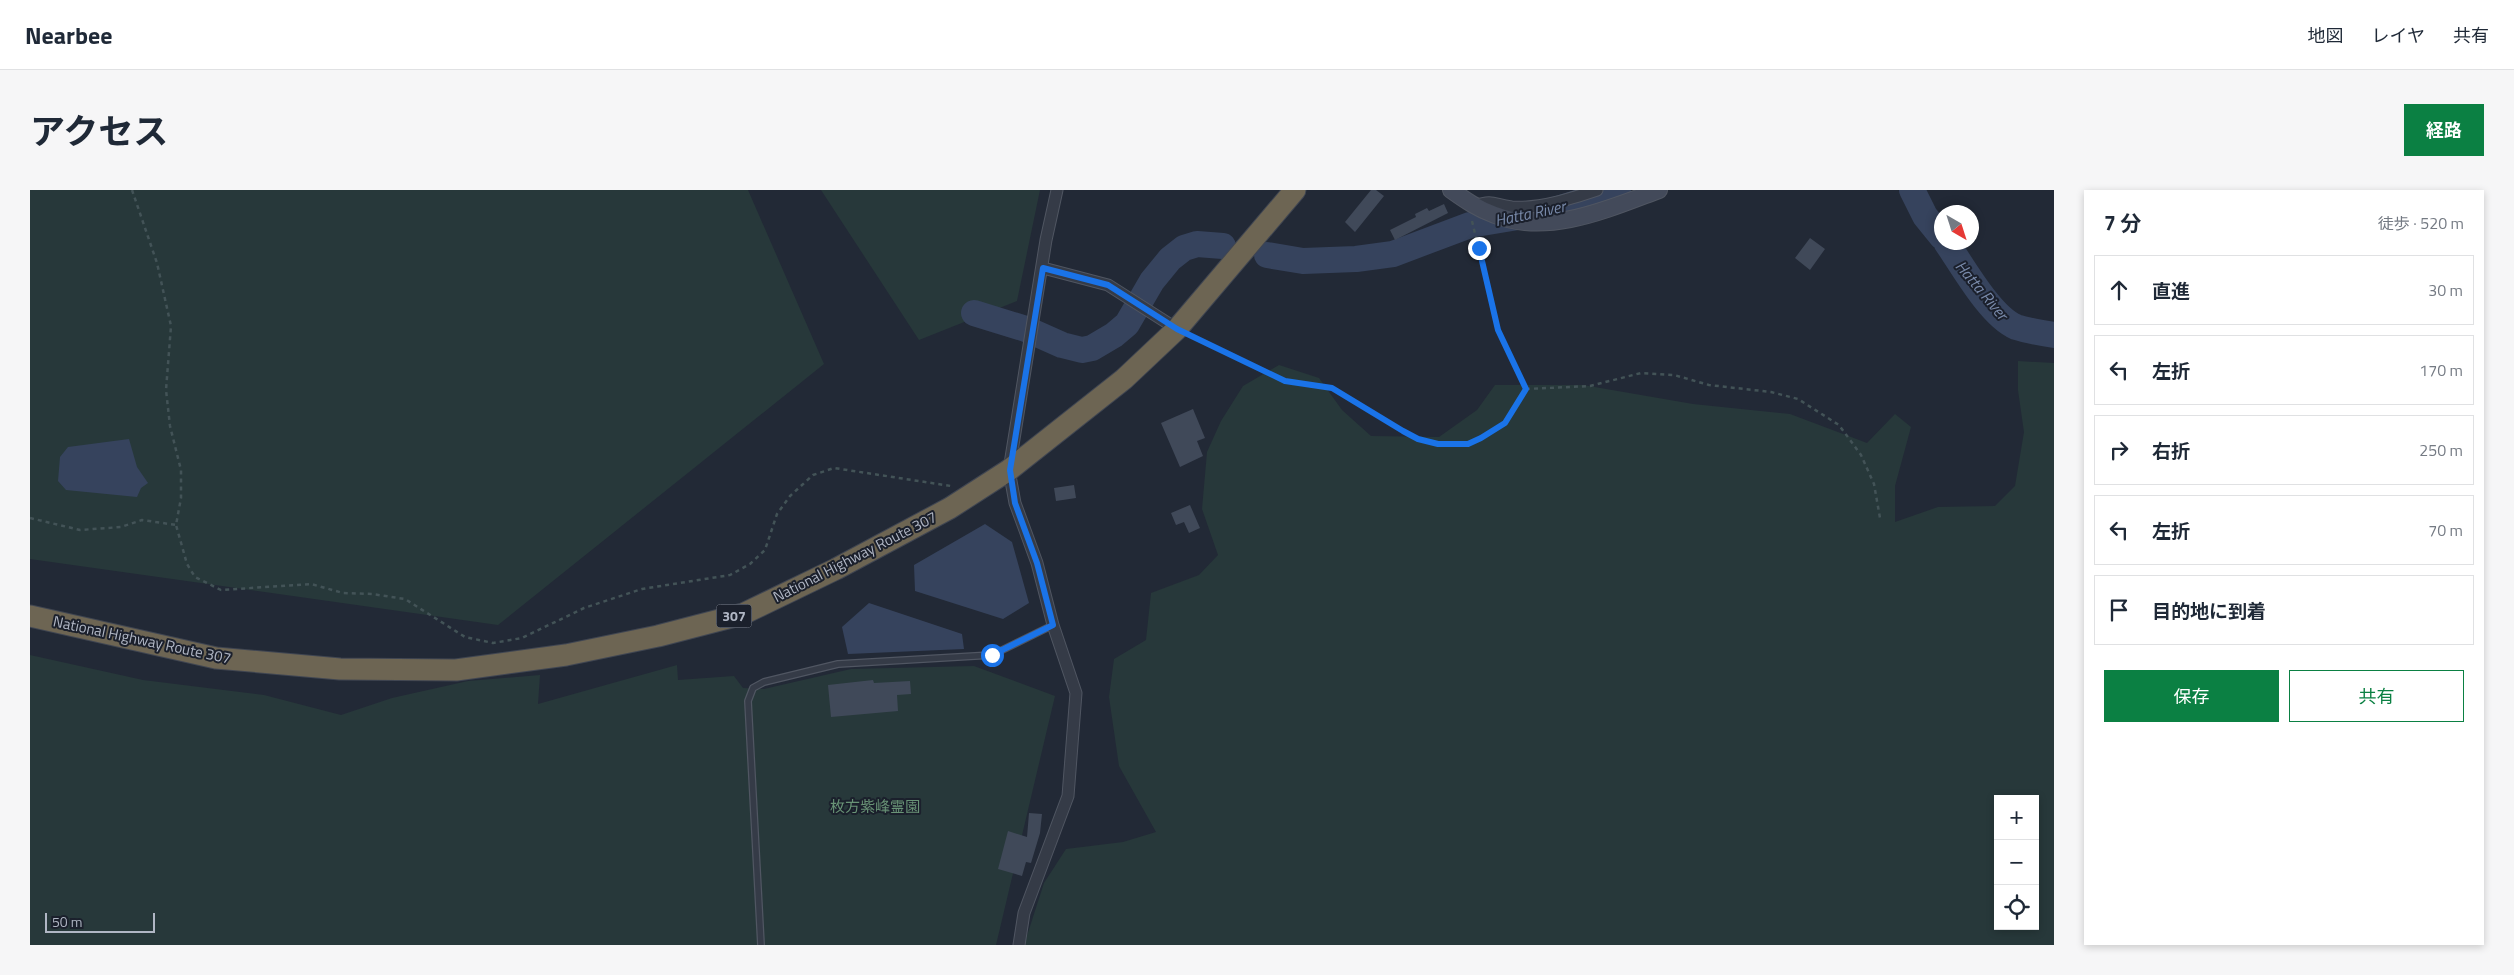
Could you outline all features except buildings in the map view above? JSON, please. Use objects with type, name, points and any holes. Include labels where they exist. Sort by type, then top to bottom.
[{"type":"highway","name":"National Highway Route 307","points":[[30,616],[216,658],[340,669],[456,670],[566,655],[658,636],[743,614],[836,569],[950,508],[1010,470],[1124,379],[1177,329],[1295,190]]},
{"type":"street","points":[[1019,945],[1024,913],[1068,796],[1072,766],[1076,693],[1053,625],[1037,563],[1015,503],[1010,470],[1046,240],[1057,190]]},
{"type":"street","points":[[1451,190],[1474,206],[1496,216],[1522,223],[1548,224],[1574,218],[1659,190]]},
{"type":"street","points":[[1474,206],[1490,201],[1511,207],[1543,205],[1597,190]]},
{"type":"street","points":[[1043,268],[1108,285],[1177,329]]},
{"type":"lane","points":[[761,945],[748,701],[753,688],[764,682],[838,664],[992,655],[1053,625]]},
{"type":"path","points":[[132,190],[157,263],[171,326],[166,390],[170,426],[181,470],[181,498],[176,525],[187,564],[195,577],[221,590],[311,584],[343,593],[372,594],[405,599],[465,637],[493,643],[522,638],[584,608],[642,589],[730,575],[750,564],[765,550],[777,514],[790,496],[813,475],[834,468],[977,491]]},
{"type":"path","points":[[1474,206],[1471,220],[1498,330],[1526,389]]},
{"type":"path","points":[[1177,329],[1285,381],[1332,388],[1418,439],[1438,444],[1468,444],[1481,438],[1505,423],[1526,389]]},
{"type":"path","points":[[1526,389],[1590,386],[1641,373],[1674,375],[1709,386],[1771,392],[1798,399],[1839,425],[1861,455],[1874,484],[1880,518]]},
{"type":"path","points":[[30,518],[80,530],[121,528],[142,520],[176,525]]},
{"type":"green space","points":[[30,190],[748,190],[824,364],[498,625],[30,559]]},
{"type":"green space","points":[[821,190],[1040,190],[1017,301],[919,340]]},
{"type":"green space","points":[[2018,361],[2054,363],[2054,945],[1024,945],[1044,883],[1066,849],[1123,842],[1156,832],[1119,766],[1109,697],[1114,659],[1146,640],[1151,593],[1199,575],[1218,555],[1202,509],[1207,452],[1221,421],[1243,386],[1279,365],[1319,378],[1342,410],[1371,436],[1439,437],[1477,410],[1495,385],[1583,385],[1693,404],[1790,414],[1867,443],[1895,414],[1911,427],[1895,486],[1895,522],[1938,507],[1995,506],[2015,486],[2024,432],[2018,390]]},
{"type":"green space","name":"枚方紫峰霊園","points":[[30,655],[143,680],[264,695],[341,715],[392,698],[468,681],[540,675],[538,704],[677,665],[678,680],[734,676],[743,688],[764,689],[851,669],[974,666],[1055,696],[996,945],[30,945]]},
{"type":"water","points":[[129,439],[137,467],[148,483],[141,488],[137,497],[66,490],[58,481],[60,457],[68,447]]},
{"type":"water","points":[[985,524],[1012,542],[1029,603],[1003,619],[915,591],[914,565]]},
{"type":"water","points":[[869,603],[962,634],[964,649],[848,654],[842,627]]},
{"type":"waterway","name":"Hatta River","points":[[1267,255],[1303,261],[1356,259],[1393,254],[1470,225],[1548,212],[1618,190]]},
{"type":"waterway","name":"Hatta River","points":[[1912,190],[1925,216],[1934,227]]},
{"type":"waterway","name":"Hatta River","points":[[974,313],[1026,329],[1062,345],[1082,350],[1092,348],[1114,335],[1127,324],[1152,281],[1170,259],[1184,248],[1197,244],[1223,246]]},
{"type":"waterway","name":"Hatta River","points":[[1951,250],[1977,289],[2006,321],[2016,327],[2054,335]]},
{"type":"route","points":[[992,655],[1053,625],[1037,563],[1015,503],[1010,470],[1043,268],[1108,285],[1177,329],[1249,362],[1285,381],[1332,388],[1418,439],[1438,444],[1468,444],[1505,423],[1526,389],[1498,330],[1479,248]]}]
